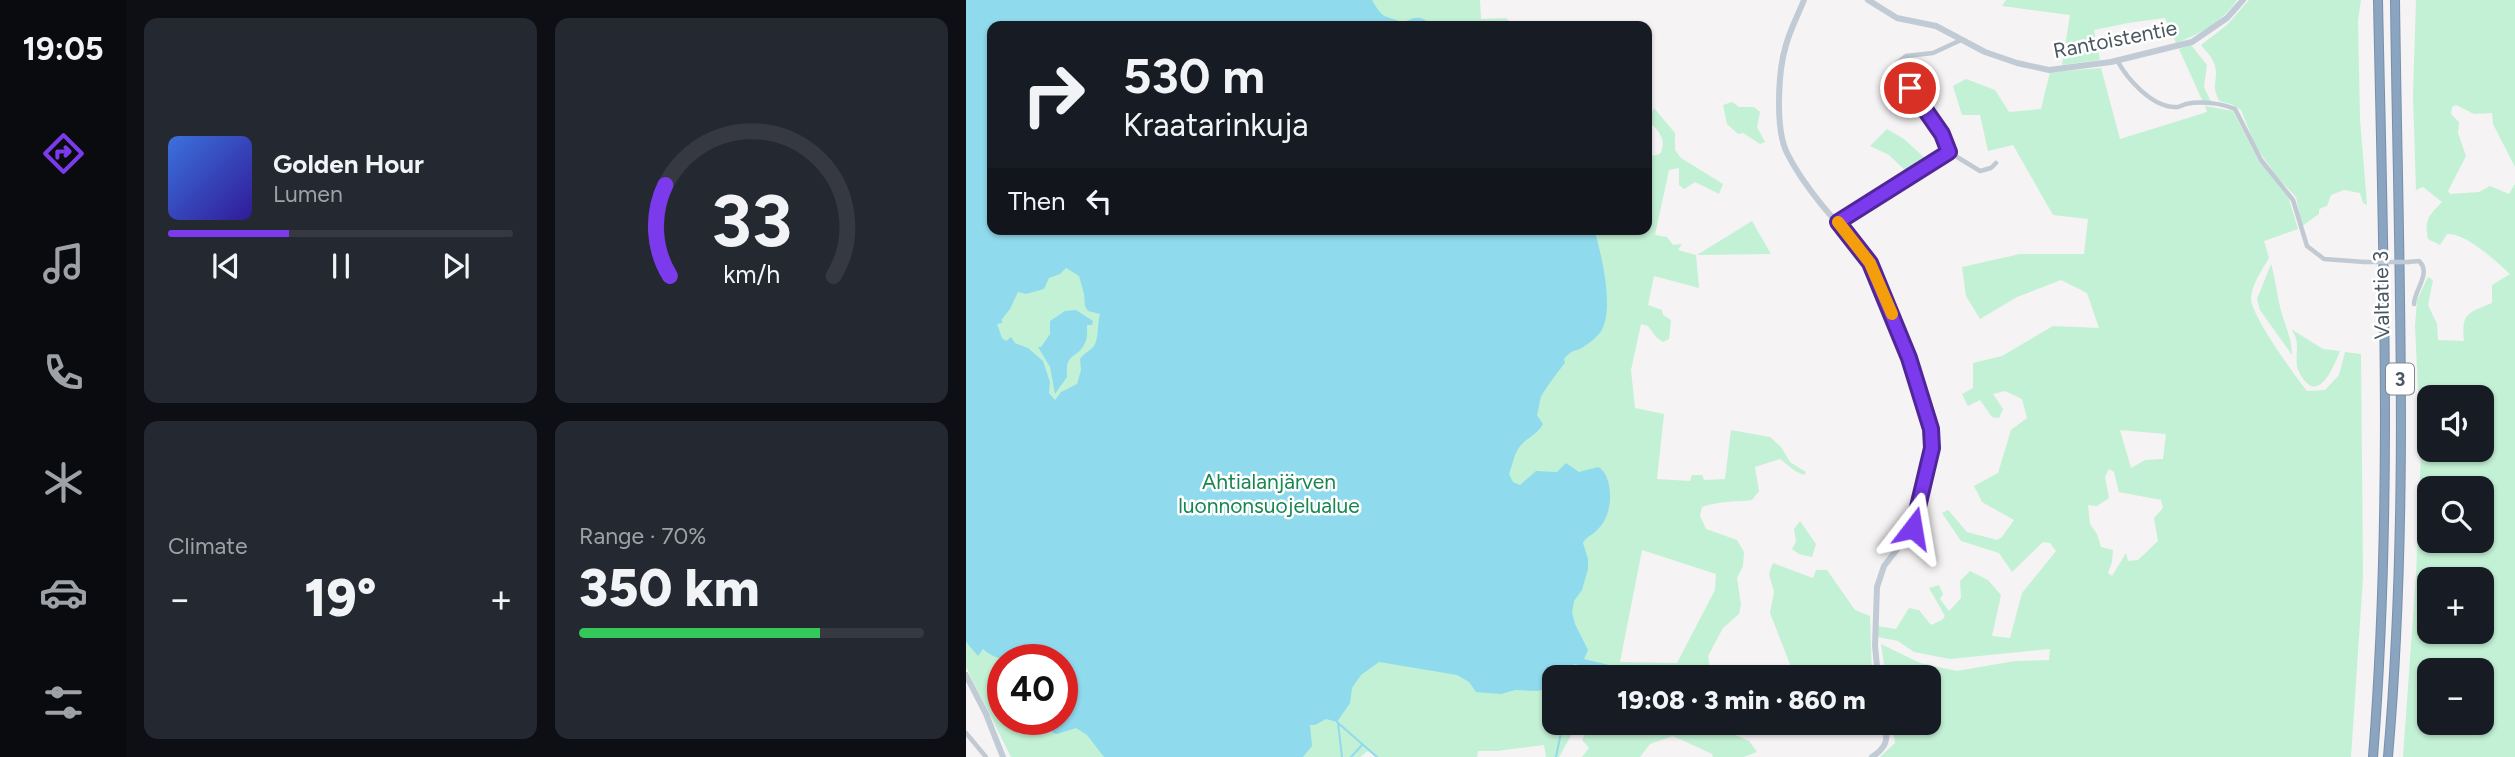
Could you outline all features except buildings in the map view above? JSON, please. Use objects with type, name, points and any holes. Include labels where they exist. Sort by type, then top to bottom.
[{"type":"highway","name":"Valtatie 3","points":[[2372,757],[2383,605],[2386,463],[2378,0]]},
{"type":"highway","name":"Valtatie 3","points":[[2388,757],[2398,605],[2401,463],[2395,0]]},
{"type":"street","points":[[1804,0],[1783,54],[1780,126],[1787,153],[1812,191],[1870,263],[1909,358],[1932,438],[1913,528],[1884,566],[1877,587],[1877,665]]},
{"type":"street","name":"Rantoistentie","points":[[1868,0],[1897,18],[1936,26],[2007,60],[2042,69],[2117,60],[2192,42],[2227,18],[2243,0]]},
{"type":"street","points":[[1961,40],[1933,53],[1906,56],[1897,63],[1898,72],[1942,134],[1949,152],[1980,171],[1992,168],[1996,163]]},
{"type":"street","points":[[2117,60],[2144,93],[2158,103],[2175,107],[2185,104],[2214,104],[2235,109],[2261,160],[2293,200],[2307,246],[2323,259],[2419,261],[2425,272],[2414,296],[2414,304]]},
{"type":"street","points":[[1838,222],[1949,152]]},
{"type":"street","points":[[966,676],[986,714],[1003,757]]},
{"type":"street","points":[[966,733],[986,757]]},
{"type":"street","points":[[1872,757],[1886,743],[1887,735]]},
{"type":"green space","points":[[1062,0],[1480,0],[1481,19],[1506,18],[1509,21],[1052,21]]},
{"type":"green space","points":[[2006,0],[2237,0],[2210,26],[2176,43],[2165,18],[2094,30],[2100,60],[2062,65],[2070,15],[2002,6]]},
{"type":"green space","points":[[2249,0],[2361,0],[2358,20],[2360,119],[2367,205],[2363,203],[2360,193],[2344,190],[2331,195],[2327,206],[2319,209],[2319,214],[2302,226],[2296,197],[2278,178],[2256,147],[2241,110],[2219,101],[2215,88],[2214,64],[2201,45],[2227,25]]},
{"type":"green space","points":[[2416,0],[2515,0],[2515,167],[2493,124],[2492,113],[2474,114],[2456,105],[2452,107],[2451,114],[2459,122],[2458,133],[2466,156],[2448,191],[2450,194],[2479,192],[2490,186],[2509,194],[2515,184],[2515,757],[2403,757],[2417,550],[2417,553],[2494,553],[2494,476],[2420,476],[2421,462],[2494,462],[2494,385],[2418,385],[2415,326],[2417,300],[2428,277],[2433,280],[2428,305],[2437,324],[2438,340],[2464,341],[2465,319],[2477,309],[2492,303],[2492,285],[2510,274],[2480,248],[2462,238],[2447,234],[2440,245],[2428,239],[2429,218],[2442,202],[2423,187],[2416,190],[2413,95]]},
{"type":"green space","points":[[2191,45],[2207,65],[2204,87],[2211,102],[2203,102],[2179,49]]},
{"type":"green space","points":[[2101,68],[2120,139],[2207,112],[2205,106],[2233,111],[2259,161],[2288,196],[2298,229],[2264,241],[2269,258],[2255,282],[2251,298],[2258,317],[2274,345],[2307,391],[2325,390],[2339,375],[2345,352],[2361,354],[2363,577],[2351,757],[1880,757],[1895,743],[1894,735],[1941,735],[1941,668],[1957,671],[2015,661],[2049,660],[2050,649],[1950,659],[1914,652],[1898,641],[1878,637],[1877,626],[1896,629],[1909,608],[1919,610],[1931,625],[1942,620],[1945,616],[1929,588],[1939,585],[1943,594],[1940,599],[1949,611],[1961,598],[1960,581],[1970,571],[1988,580],[2001,595],[1992,636],[2010,638],[2022,593],[2056,551],[2050,543],[2043,542],[2012,572],[1999,553],[1961,541],[1942,513],[1948,510],[1967,532],[1997,540],[2014,520],[1982,502],[1974,486],[1998,473],[2011,430],[2027,418],[2022,399],[2005,391],[1993,394],[2003,409],[1999,418],[1992,417],[1980,400],[1968,406],[1962,394],[1973,388],[1973,363],[2002,356],[2053,326],[2099,328],[2087,293],[2061,280],[2017,297],[1980,319],[1966,296],[1962,267],[2020,254],[2084,254],[2088,219],[2053,215],[2013,145],[1988,151],[1980,115],[1962,115],[1953,86],[1966,79],[1995,90],[2009,112],[2041,109],[2050,72]],"holes":[[[2120,430],[2166,434],[2163,459],[2145,460],[2131,468]],[[2109,469],[2114,472],[2119,492],[2161,500],[2163,508],[2154,518],[2158,541],[2138,560],[2128,561],[2126,553],[2112,576],[2108,573],[2113,550],[2101,547],[2090,524],[2088,505],[2097,506],[2109,498],[2105,477]]]},
{"type":"green space","points":[[1732,102],[1739,107],[1754,107],[1760,112],[1757,127],[1765,142],[1760,144],[1743,133],[1738,134],[1727,124],[1723,105]]},
{"type":"green space","name":"Ahtialanjärven luonnonsuojelualue","points":[[1654,108],[1675,133],[1675,150],[1681,158],[1723,184],[1719,194],[1695,182],[1684,189],[1679,185],[1679,168],[1669,170],[1655,235],[1667,237],[1673,245],[1682,244],[1678,250],[1696,255],[1699,288],[1654,276],[1648,305],[1662,310],[1663,315],[1671,320],[1669,339],[1663,342],[1648,326],[1641,324],[1631,370],[1635,408],[1664,414],[1657,479],[1690,481],[1692,475],[1702,475],[1704,480],[1725,479],[1731,430],[1770,437],[1781,447],[1790,462],[1806,472],[1804,475],[1795,471],[1780,459],[1755,467],[1759,491],[1752,500],[1702,507],[1700,516],[1706,529],[1737,540],[1744,552],[1743,566],[1737,578],[1741,605],[1739,614],[1723,628],[1708,656],[1709,665],[1542,665],[1542,735],[1571,735],[1559,757],[1546,757],[1544,745],[1478,751],[1477,757],[1376,757],[1368,751],[1360,757],[1011,757],[1000,735],[1078,735],[1078,644],[987,644],[987,709],[966,667],[966,618],[992,235],[1652,235],[1652,156],[1660,154],[1663,144],[1661,136],[1652,125]],"holes":[[[1642,550],[1716,574],[1715,590],[1677,663],[1620,662]]]},
{"type":"green space","points":[[1887,129],[1904,139],[1927,160],[1910,175],[1889,155],[1870,146]]},
{"type":"green space","points":[[1752,221],[1771,254],[1697,255]]},
{"type":"green space","points":[[2271,264],[2292,355],[2260,310],[2257,299]]},
{"type":"green space","points":[[2291,329],[2323,349],[2340,351],[2327,377],[2317,386],[2311,386],[2299,372],[2297,342]]},
{"type":"green space","points":[[1800,521],[1816,544],[1812,557],[1792,549],[1796,542],[1794,529]]},
{"type":"green space","points":[[1773,563],[1813,578],[1816,570],[1827,570],[1855,610],[1870,616],[1872,665],[1790,665],[1770,613],[1774,592],[1769,574]]},
{"type":"green space","points":[[1881,644],[1929,665],[1884,665]]},
{"type":"green space","points":[[1584,735],[1736,735],[1749,741],[1757,752],[1744,757],[1713,757],[1712,754],[1673,736],[1650,744],[1640,757],[1582,757],[1589,748],[1582,740]]},
{"type":"water","name":"Ahtialanjärven luonnonsuojelualue","points":[[966,0],[1372,0],[1382,14],[1398,21],[987,21],[987,235],[1596,235],[1606,283],[1604,326],[1591,342],[1564,359],[1565,363],[1540,399],[1537,415],[1543,424],[1519,448],[1509,474],[1513,482],[1520,485],[1536,471],[1557,472],[1566,463],[1579,472],[1598,467],[1604,472],[1610,491],[1610,504],[1604,522],[1583,543],[1588,569],[1572,612],[1588,650],[1584,659],[1609,665],[1542,665],[1542,690],[1515,690],[1501,694],[1476,692],[1469,682],[1457,675],[1379,662],[1361,675],[1352,688],[1350,703],[1337,722],[1326,719],[1310,725],[1312,746],[1303,757],[1104,757],[1087,735],[1078,729],[1078,644],[987,644],[987,652],[983,649],[978,656],[966,642]],"holes":[[[1066,268],[1079,276],[1088,311],[1100,314],[1097,339],[1094,346],[1080,359],[1081,370],[1077,384],[1061,392],[1055,400],[1049,393],[1050,382],[1043,361],[1028,348],[1015,343],[1011,337],[1006,341],[1002,338],[997,324],[1002,323],[1018,292],[1026,294],[1044,289],[1049,278],[1060,274]]]},
{"type":"water","name":"Ahtialanjärven luonnonsuojelualue","points":[[1415,18],[1426,21],[1407,21]]},
{"type":"water","points":[[1076,310],[1093,321],[1092,325],[1087,325],[1085,343],[1070,359],[1067,377],[1055,394],[1050,367],[1038,347],[1041,347],[1050,334],[1050,321],[1065,311]]},
{"type":"waterway","points":[[1337,722],[1377,757]]},
{"type":"waterway","points":[[1338,723],[1342,757]]},
{"type":"waterway","points":[[1556,757],[1561,735]]},
{"type":"waterway","points":[[1351,757],[1362,745]]},
{"type":"slow traffic","points":[[1838,222],[1863,251],[1892,314]]},
{"type":"route","points":[[1910,88],[1942,134],[1949,152],[1838,222],[1870,263],[1899,330],[1931,429],[1932,448],[1913,528]]}]
